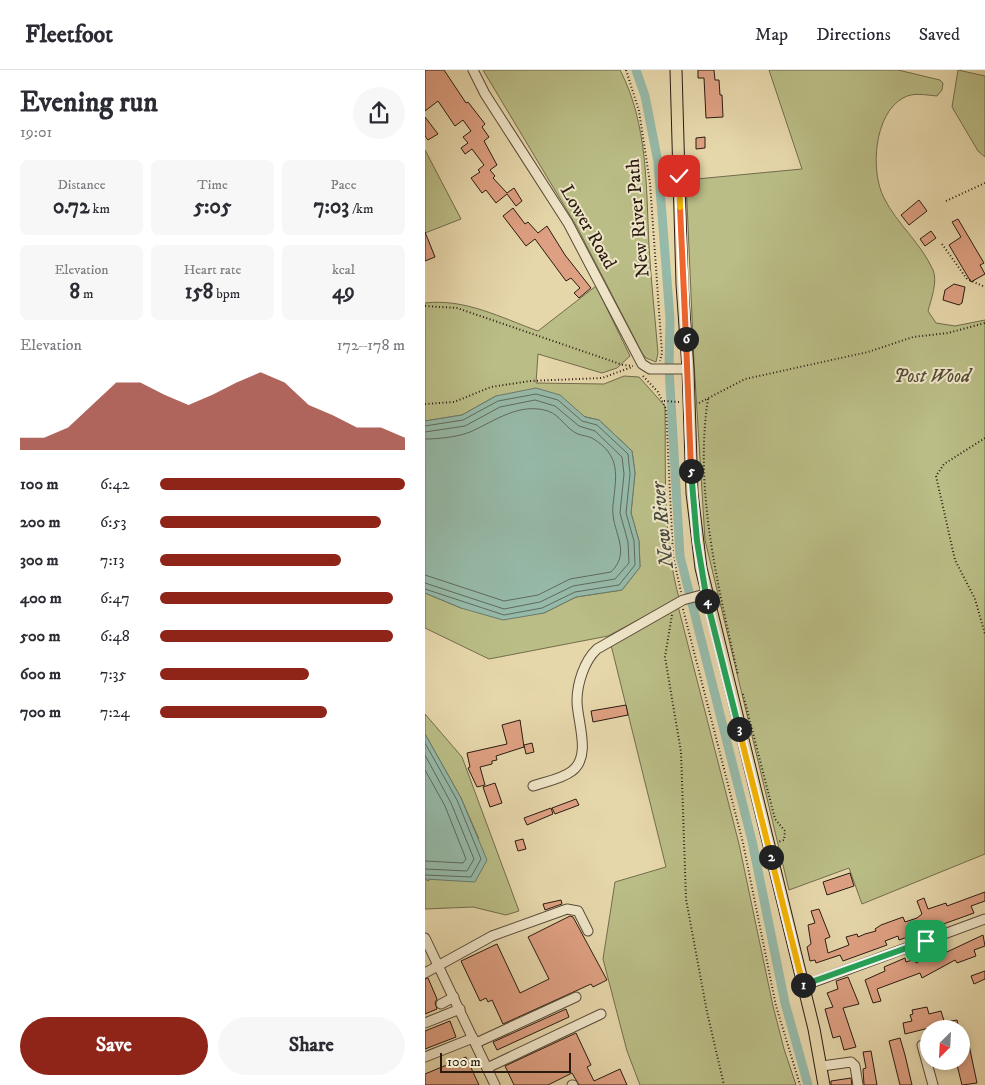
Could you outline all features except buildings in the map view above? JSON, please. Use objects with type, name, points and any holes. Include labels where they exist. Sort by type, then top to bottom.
[{"type":"main road","points":[[676,70],[682,284],[688,370],[692,493],[697,541],[705,594],[803,986],[822,1066],[824,1085]]},
{"type":"street","name":"Lower Road","points":[[473,70],[485,94],[568,223],[642,364],[650,369],[688,370]]},
{"type":"street","points":[[533,786],[572,772],[579,764],[582,746],[577,701],[581,677],[591,655],[597,649],[686,600],[705,594]]},
{"type":"street","points":[[425,973],[492,936],[528,921],[567,909],[578,911],[589,931]]},
{"type":"street","points":[[803,986],[985,919]]},
{"type":"street","points":[[425,938],[428,949],[439,966],[495,1085]]},
{"type":"street","points":[[441,1004],[454,997]]},
{"type":"street","points":[[425,1057],[474,1041],[576,997]]},
{"type":"street","points":[[425,1023],[460,1009]]},
{"type":"street","points":[[487,1068],[601,1014]]},
{"type":"street","points":[[822,1066],[851,1062],[855,1066],[858,1085]]},
{"type":"street","points":[[929,1070],[933,1085]]},
{"type":"path","name":"New River Path","points":[[626,70],[639,112],[650,183],[663,353],[661,368]]},
{"type":"path","points":[[946,202],[985,183]]},
{"type":"path","points":[[942,244],[967,279],[985,287]]},
{"type":"path","points":[[425,306],[457,308],[623,365],[635,366],[602,378],[530,381],[491,387],[454,402],[425,404]]},
{"type":"path","points":[[689,402],[699,403],[745,379],[868,352],[913,337],[948,333],[985,323]]},
{"type":"path","points":[[646,380],[664,401],[673,556],[686,600],[743,843],[776,1006],[800,1085]]},
{"type":"path","points":[[708,399],[704,440],[710,530],[721,595],[740,680]]},
{"type":"path","points":[[664,401],[677,402]]},
{"type":"path","points":[[985,438],[944,464],[936,476],[955,560],[967,580],[975,599],[985,634]]},
{"type":"path","points":[[678,609],[686,600]]},
{"type":"path","points":[[675,611],[672,616],[665,657],[681,752],[686,899],[707,1012],[724,1085]]},
{"type":"path","points":[[742,689],[775,819],[785,831],[784,840],[768,844]]},
{"type":"green space","points":[[483,70],[620,70],[636,112],[644,156],[658,353],[656,362],[646,358],[642,353],[577,227]]},
{"type":"green space","name":"Post Wood","points":[[769,70],[898,70],[940,80],[943,83],[942,90],[937,96],[911,95],[903,98],[893,106],[886,117],[877,144],[877,173],[880,187],[889,207],[922,251],[933,270],[935,280],[928,311],[936,323],[955,326],[985,320],[985,854],[862,904],[849,868],[789,890],[705,540],[694,362],[686,180],[802,169]]},
{"type":"green space","points":[[958,70],[985,76],[985,157],[978,151],[952,107]]},
{"type":"green space","points":[[425,150],[461,219],[425,233]]},
{"type":"green space","points":[[596,286],[630,356],[617,368],[602,373],[538,354],[536,383],[604,384],[624,376],[639,377],[665,406],[667,527],[679,598],[608,636],[489,659],[425,628],[425,593],[461,608],[544,613],[576,597],[622,590],[640,567],[639,541],[631,513],[635,473],[632,451],[599,420],[496,396],[462,415],[425,421],[425,303],[440,302],[468,306],[538,331]]},
{"type":"green space","points":[[678,606],[739,844],[773,1006],[796,1085],[640,1085],[627,1051],[603,959],[615,882],[666,867],[611,645]]},
{"type":"green space","points":[[425,714],[462,757],[519,911],[506,915],[473,907],[425,909],[425,879],[428,881],[479,839],[461,798],[425,734]]},
{"type":"water","points":[[536,388],[560,395],[585,417],[599,420],[632,451],[635,473],[631,513],[639,541],[640,567],[622,590],[576,597],[544,613],[503,620],[461,608],[425,593],[425,421],[462,415],[496,396]]},
{"type":"water","points":[[425,734],[461,798],[487,860],[475,882],[425,879]]},
{"type":"waterway","name":"New River","points":[[636,70],[645,96],[658,162],[670,319],[669,368],[680,556],[752,841],[785,1003],[808,1085]]},
{"type":"route","points":[[679,176],[692,493],[701,568],[705,594],[803,986],[926,941]]}]
